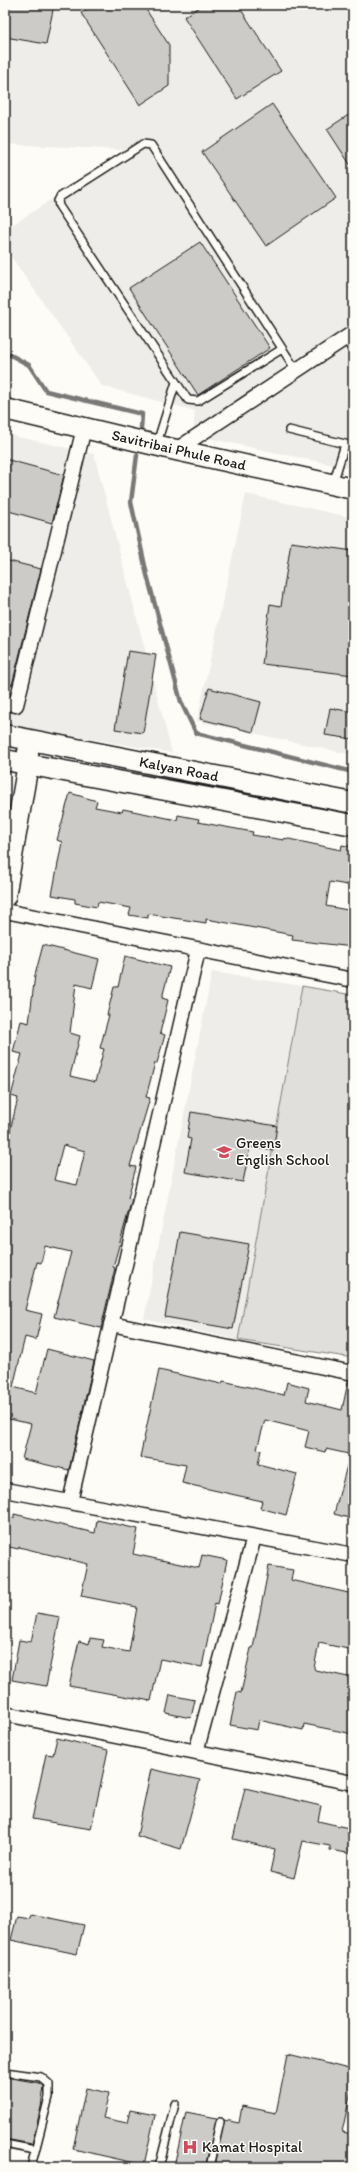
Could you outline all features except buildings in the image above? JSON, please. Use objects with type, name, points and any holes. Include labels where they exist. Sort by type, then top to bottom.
[{"type":"main road","name":"Savitribai Phule Road","points":[[5,409],[156,446],[353,489]]},
{"type":"main road","name":"Kalyan Road","points":[[5,735],[353,803]]},
{"type":"main road","points":[[5,897],[28,764],[28,740]]},
{"type":"main road","name":"Kalyan Road","points":[[5,760],[353,825]]},
{"type":"street","points":[[176,450],[349,335]]},
{"type":"street","points":[[5,702],[16,705],[84,428]]},
{"type":"street","points":[[5,911],[353,980]]},
{"type":"street","points":[[70,1502],[198,950]]},
{"type":"street","points":[[111,1324],[353,1373]]},
{"type":"street","points":[[5,1490],[353,1555]]},
{"type":"street","points":[[196,1752],[254,1537]]},
{"type":"street","points":[[5,1714],[353,1782]]},
{"type":"lane","points":[[282,349],[198,401],[188,400],[59,206],[58,201],[60,197],[143,144],[151,145],[296,370]]},
{"type":"lane","points":[[349,335],[353,351]]},
{"type":"lane","points":[[156,446],[176,382]]},
{"type":"lane","points":[[290,430],[353,446]]},
{"type":"lane","points":[[333,484],[344,444]]},
{"type":"lane","points":[[5,2072],[41,2077],[49,2084],[49,2097],[31,2167]]},
{"type":"lane","points":[[159,2167],[175,2104]]},
{"type":"lane","points":[[210,2167],[220,2122]]},
{"type":"lane","points":[[5,2144],[35,2150]]},
{"type":"shaded area","points":[[5,5],[353,5],[353,469],[193,435],[195,411],[102,386],[5,248],[5,230],[126,150],[5,144]]},
{"type":"shaded area","points":[[5,434],[94,454],[172,753],[5,724]]},
{"type":"shaded area","points":[[246,494],[353,518],[353,755],[197,721]]},
{"type":"shaded area","name":"Greens English School","points":[[212,972],[302,986],[238,1340],[144,1319]]},
{"type":"shaded area","points":[[302,986],[353,995],[353,1358],[238,1340]]},
{"type":"waterway","points":[[5,352],[29,365],[46,391],[142,414],[141,429]]},
{"type":"waterway","points":[[137,455],[131,502],[147,575],[181,702],[196,733],[353,772]]},
{"type":"place","name":"Greens English School","points":[[224,1152]]},
{"type":"place","name":"Kamat Hospital","points":[[190,2147]]}]
